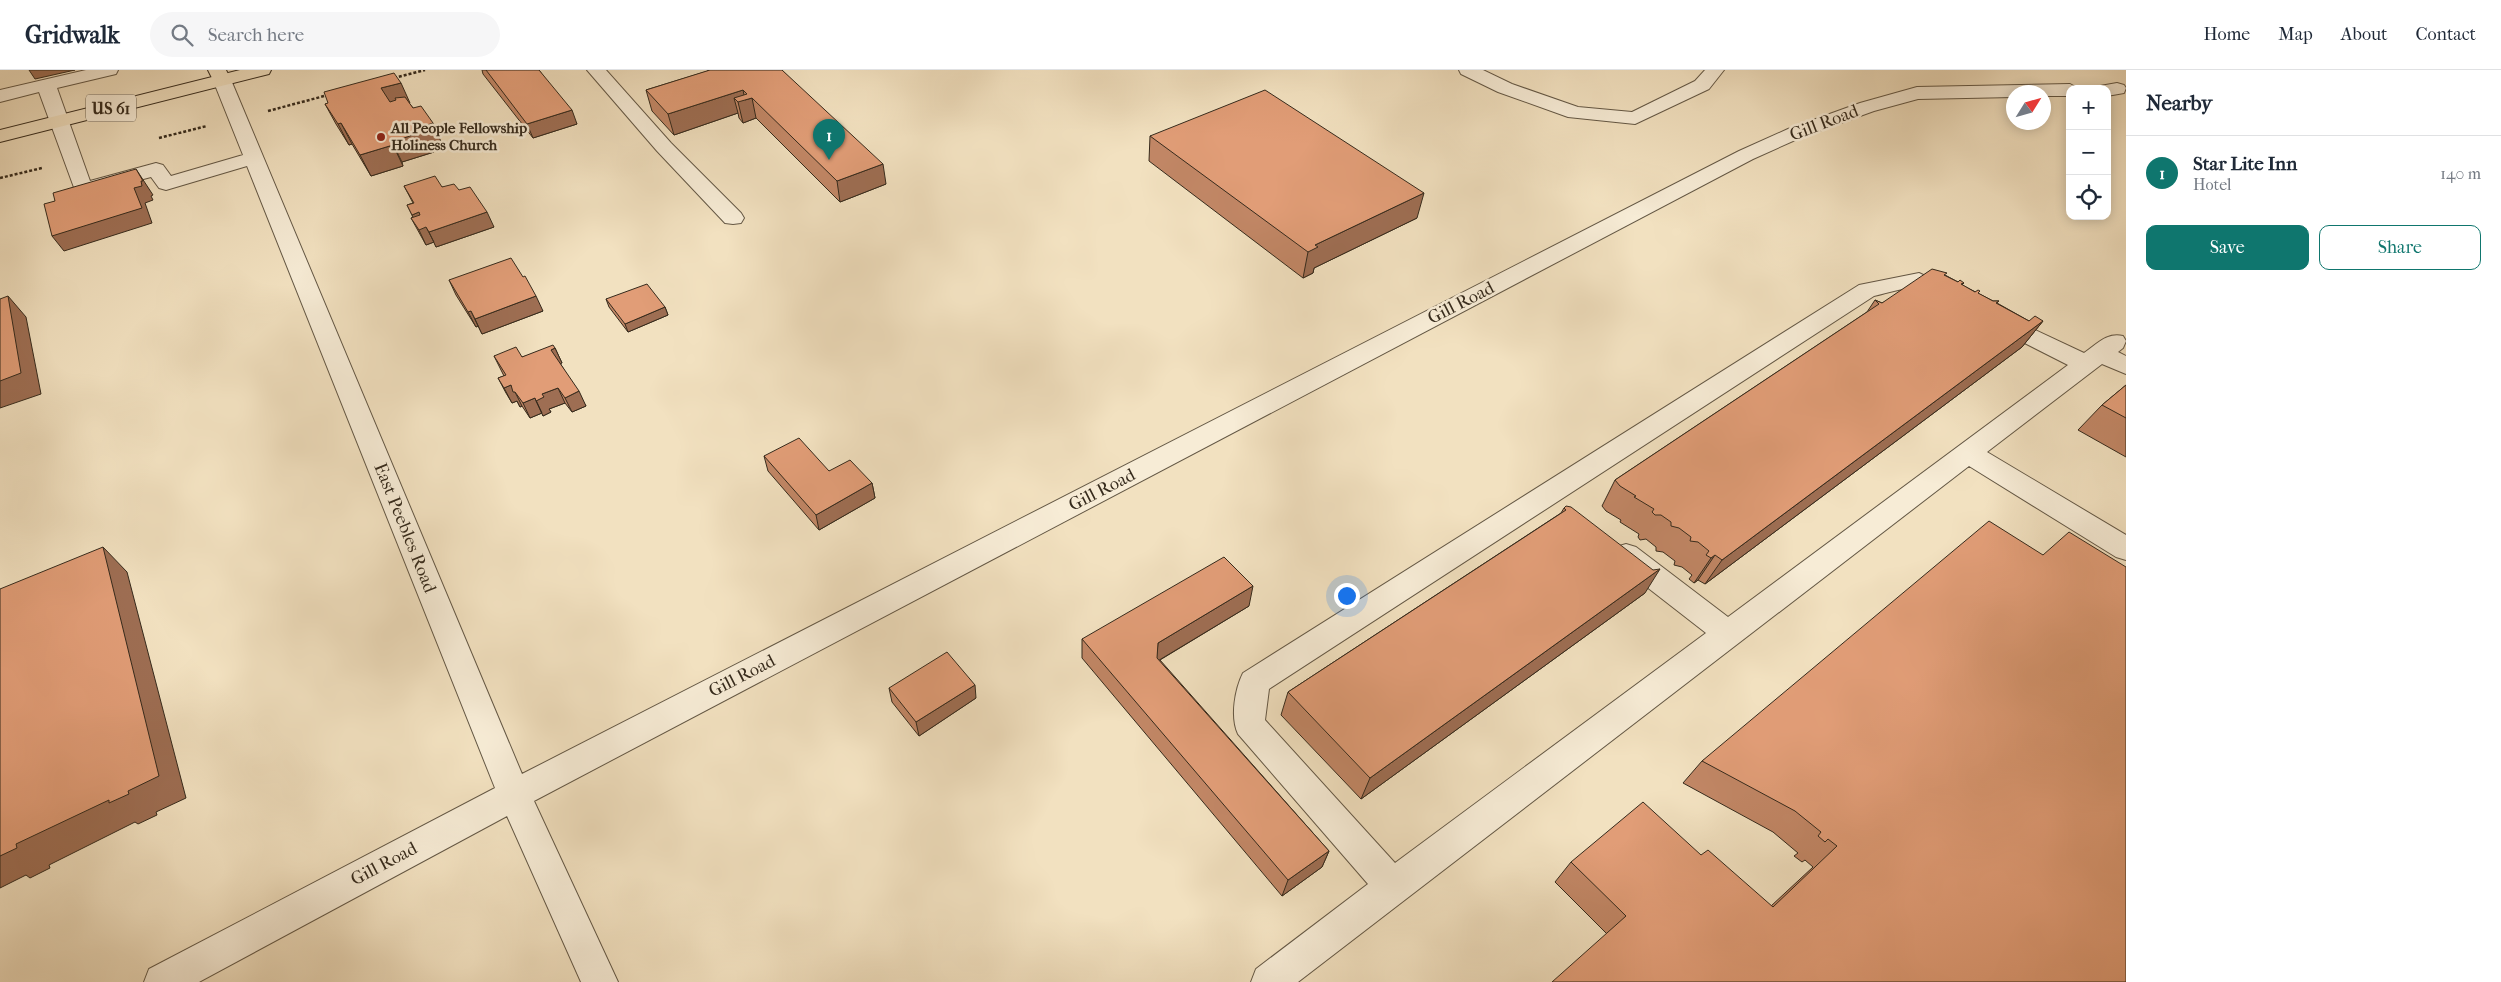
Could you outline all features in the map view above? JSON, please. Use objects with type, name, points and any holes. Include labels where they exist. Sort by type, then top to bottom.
[{"type":"highway","name":"US 61","points":[[0,136],[57,122],[220,75],[262,70]]},
{"type":"street","points":[[0,96],[109,70]]},
{"type":"street","points":[[596,70],[664,147],[733,218]]},
{"type":"street","points":[[1468,70],[1505,88],[1575,113],[1635,118],[1702,85],[1715,70]]},
{"type":"street","name":"East Peebles Road","points":[[220,75],[514,795],[600,982]]},
{"type":"street","points":[[46,85],[57,122],[83,189],[156,169],[166,184],[254,158]]},
{"type":"street","name":"Gill Road","points":[[162,982],[514,795],[1746,155],[1795,133],[1867,107],[1917,93],[2066,90]]},
{"type":"street","points":[[1393,886],[1249,724],[1254,682],[1867,290],[1919,280],[2107,356]]},
{"type":"street","points":[[1269,982],[1728,633],[1969,453],[2107,356]]},
{"type":"street","points":[[1969,453],[2126,549]]},
{"type":"street","points":[[1547,495],[1570,513]]},
{"type":"street","points":[[1602,537],[1728,633]]},
{"type":"path","points":[[388,80],[425,70]]},
{"type":"path","points":[[238,119],[331,94]]},
{"type":"building","points":[[486,70],[539,70],[572,110],[527,124]]},
{"type":"building","points":[[710,70],[782,70],[883,164],[837,181],[752,98],[738,102],[734,98],[747,94],[743,90],[668,114],[646,90]]},
{"type":"building","points":[[394,73],[401,83],[381,88],[390,102],[396,100],[395,98],[405,97],[413,108],[421,106],[433,123],[422,127],[425,131],[392,142],[393,145],[360,155],[341,123],[338,124],[325,104],[328,103],[324,92]]},
{"type":"building","points":[[1265,90],[1424,193],[1315,245],[1318,247],[1308,252],[1150,136]]},
{"type":"building","points":[[136,169],[143,181],[141,181],[142,186],[134,188],[142,208],[52,236],[44,204],[55,201],[53,193]]},
{"type":"building","points":[[435,176],[442,187],[454,184],[459,190],[470,187],[487,212],[429,232],[426,227],[419,230],[411,218],[420,215],[419,212],[412,215],[407,205],[414,203],[404,186]]},
{"type":"building","points":[[511,258],[523,277],[525,276],[536,296],[475,319],[471,311],[468,312],[449,280]]},
{"type":"building","points":[[1932,269],[1947,273],[1944,275],[1958,282],[1960,280],[1964,283],[1961,284],[1975,292],[1980,291],[1978,293],[1993,301],[1999,301],[1996,303],[2029,321],[2035,316],[2043,321],[1722,560],[1715,555],[1711,558],[1706,555],[1709,551],[1698,542],[1690,541],[1691,537],[1679,528],[1671,526],[1671,522],[1661,515],[1655,515],[1652,512],[1654,509],[1634,497],[1636,496],[1620,486],[1615,480],[1879,304],[1875,300],[1882,303]]},
{"type":"building","points":[[647,284],[665,307],[625,324],[606,299]]},
{"type":"building","points":[[8,296],[21,373],[0,381],[0,299]]},
{"type":"building","points":[[553,345],[555,348],[551,350],[579,391],[565,398],[558,388],[542,394],[544,397],[536,401],[535,398],[523,403],[513,392],[511,385],[504,388],[498,378],[506,375],[494,356],[516,347],[522,357]]},
{"type":"building","points":[[2126,385],[2126,418],[2102,405]]},
{"type":"building","points":[[799,438],[829,471],[850,460],[872,483],[816,515],[764,456]]},
{"type":"building","points":[[1566,506],[1571,507],[1653,570],[1660,569],[1370,778],[1288,692],[1566,510],[1564,508]]},
{"type":"building","points":[[1989,521],[2043,555],[2069,532],[2126,567],[2126,982],[1552,982],[1626,916],[1571,862],[1643,802],[1701,855],[1708,850],[1773,907],[1837,846],[1828,839],[1825,842],[1818,836],[1821,832],[1795,811],[1702,761]]},
{"type":"building","points":[[103,547],[159,776],[128,791],[129,794],[109,803],[109,800],[16,844],[17,848],[0,856],[0,589]]},
{"type":"building","points":[[1224,557],[1253,586],[1158,643],[1157,658],[1329,851],[1288,880],[1082,639]]},
{"type":"building","points":[[947,652],[975,685],[916,722],[889,688]]},
{"type":"place","name":"All People Fellowship Holiness Church","points":[[381,137]]},
{"type":"place","name":"Star Lite Inn","points":[[829,160]]}]
